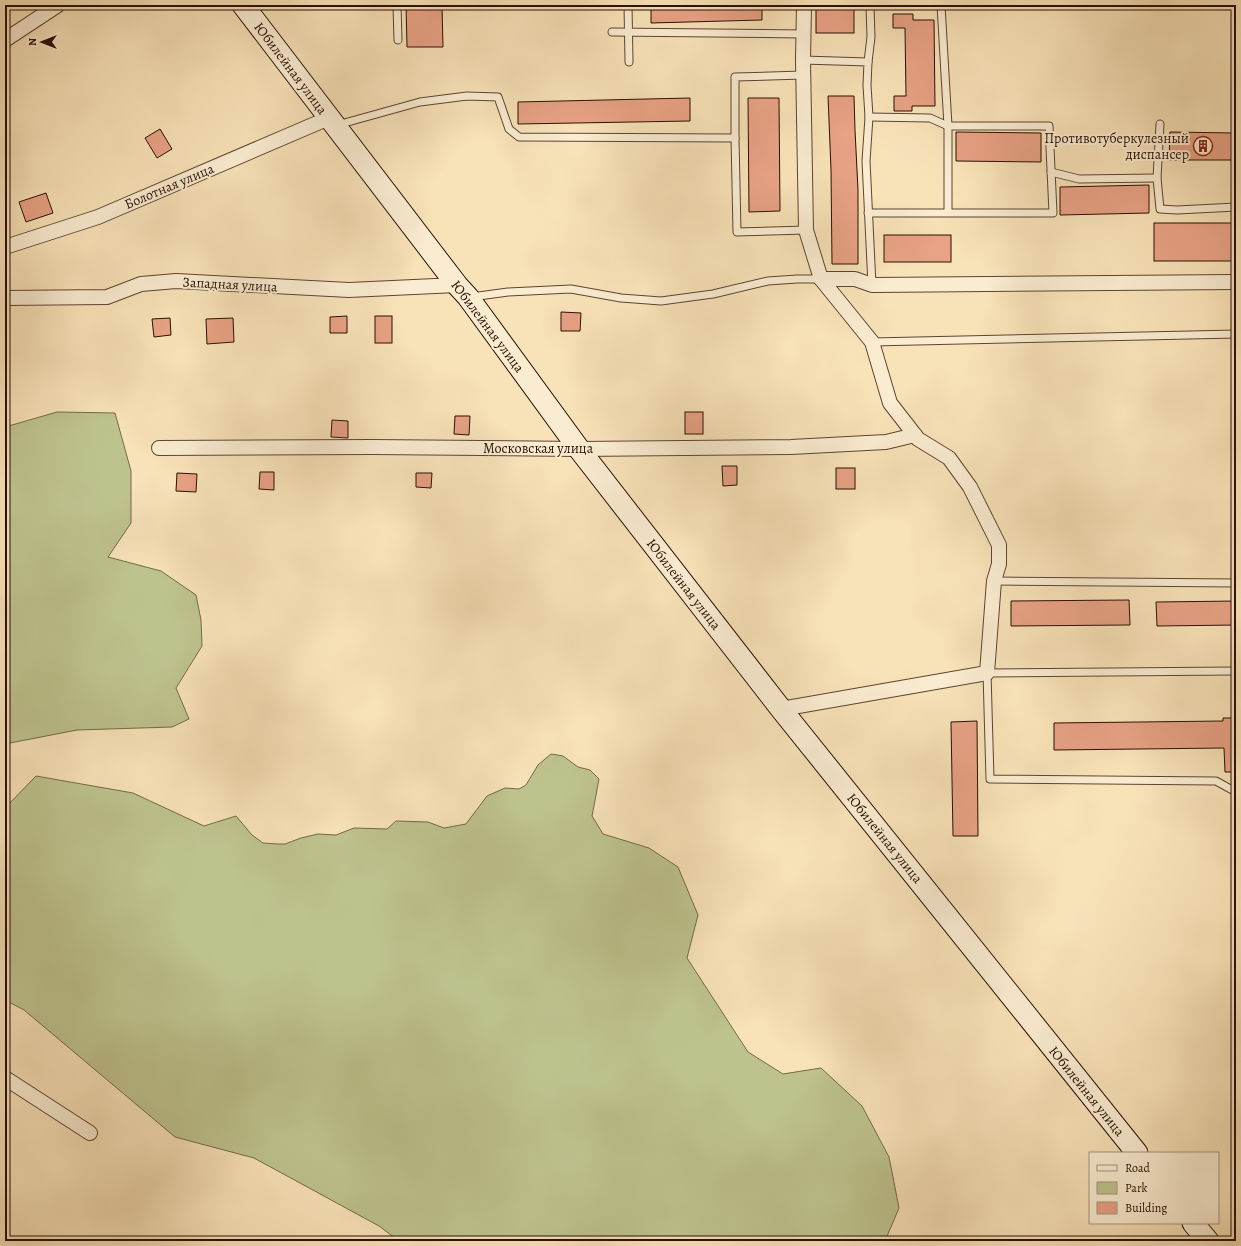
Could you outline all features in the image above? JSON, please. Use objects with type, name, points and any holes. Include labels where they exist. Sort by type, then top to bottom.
[{"type":"main road","name":"Юбилейная улица","points":[[243,5],[463,291],[579,449],[781,709],[1136,1152]]},
{"type":"main road","points":[[1194,1224],[1208,1241]]},
{"type":"street","points":[[6,37],[58,5]]},
{"type":"street","points":[[781,709],[987,673],[994,581],[999,564],[999,545],[970,487],[949,458],[918,439],[890,403],[872,342],[822,279],[806,230],[803,75],[804,5]]},
{"type":"street","name":"Болотная улица","points":[[5,247],[98,217],[332,121]]},
{"type":"street","points":[[822,279],[855,279],[872,286],[1236,282]]},
{"type":"street","name":"Западная улица","points":[[5,298],[107,297],[141,284],[176,281],[349,290],[463,291]]},
{"type":"street","name":"Московская улица","points":[[159,448],[380,447],[579,449],[799,446],[886,442],[915,435]]},
{"type":"street","points":[[5,1078],[90,1133]]},
{"type":"lane","points":[[397,5],[398,40]]},
{"type":"lane","points":[[628,5],[628,62]]},
{"type":"lane","points":[[870,5],[871,37],[867,85],[869,117],[866,161],[872,286]]},
{"type":"lane","points":[[941,5],[948,126],[948,212]]},
{"type":"lane","points":[[612,32],[804,34]]},
{"type":"lane","points":[[803,60],[868,62]]},
{"type":"lane","points":[[803,75],[735,77],[735,138],[737,232],[806,230]]},
{"type":"lane","points":[[332,121],[420,102],[467,96],[498,97],[509,129],[519,137],[735,138]]},
{"type":"lane","points":[[868,213],[1053,213],[1049,126],[948,126],[930,118],[869,117]]},
{"type":"lane","points":[[1160,124],[1157,178],[1160,209],[1177,210],[1236,206]]},
{"type":"lane","points":[[1051,172],[1079,179],[1157,178]]},
{"type":"lane","points":[[463,291],[508,292],[571,289],[621,298],[661,301],[713,294],[768,281],[822,279]]},
{"type":"lane","points":[[872,342],[1236,334]]},
{"type":"lane","points":[[994,581],[1236,583]]},
{"type":"lane","points":[[1236,671],[987,673],[990,779],[1216,781],[1236,792]]},
{"type":"green space","points":[[57,412],[115,413],[131,471],[131,523],[108,557],[161,571],[196,595],[201,620],[202,646],[176,688],[189,719],[172,727],[77,730],[5,744],[5,427]]},
{"type":"green space","points":[[551,754],[563,756],[578,767],[590,770],[599,779],[592,816],[603,834],[649,848],[678,867],[698,915],[687,958],[748,1052],[783,1074],[821,1068],[862,1106],[889,1157],[899,1208],[885,1241],[399,1241],[379,1226],[254,1158],[175,1137],[24,1010],[5,1000],[5,808],[36,776],[133,793],[204,826],[236,816],[252,835],[263,843],[285,844],[318,834],[336,835],[354,828],[387,829],[396,821],[428,822],[444,828],[466,824],[487,796],[505,788],[519,789],[526,785],[538,765]]},
{"type":"building","points":[[406,5],[442,5],[443,47],[407,47]]},
{"type":"building","points":[[651,5],[762,5],[762,20],[651,23]]},
{"type":"building","points":[[816,5],[854,5],[854,33],[816,33]]},
{"type":"building","points":[[893,14],[913,14],[913,20],[934,20],[935,106],[912,106],[912,111],[894,111],[894,96],[906,96],[905,28],[893,28]]},
{"type":"building","points":[[828,96],[854,96],[858,190],[858,264],[832,264],[831,170]]},
{"type":"building","points":[[690,98],[690,121],[518,124],[518,102]]},
{"type":"building","points":[[748,98],[779,98],[780,211],[749,212]]},
{"type":"building","points":[[160,129],[172,149],[157,158],[145,138]]},
{"type":"building","points":[[956,132],[1041,133],[1041,162],[956,161]]},
{"type":"building","name":"Противотуберкулезный диспансер","points":[[1170,132],[1236,133],[1236,160],[1169,160]]},
{"type":"building","points":[[1149,185],[1149,213],[1060,215],[1060,187]]},
{"type":"building","points":[[46,193],[53,213],[26,222],[19,202]]},
{"type":"building","points":[[1154,223],[1232,223],[1232,261],[1154,261]]},
{"type":"building","points":[[884,235],[951,235],[951,262],[884,262]]},
{"type":"building","points":[[561,312],[581,313],[580,331],[561,331]]},
{"type":"building","points":[[347,316],[347,333],[330,333],[330,317]]},
{"type":"building","points":[[375,316],[392,316],[392,343],[375,343]]},
{"type":"building","points":[[170,318],[171,335],[154,337],[152,319]]},
{"type":"building","points":[[233,318],[234,342],[207,344],[206,319]]},
{"type":"building","points":[[685,412],[703,412],[703,434],[685,434]]},
{"type":"building","points":[[455,416],[470,416],[469,435],[454,434]]},
{"type":"building","points":[[332,420],[348,421],[348,438],[331,437]]},
{"type":"building","points":[[722,466],[737,466],[737,485],[723,486]]},
{"type":"building","points":[[836,468],[855,468],[855,489],[836,489]]},
{"type":"building","points":[[260,472],[274,472],[274,490],[259,489]]},
{"type":"building","points":[[177,473],[197,474],[196,492],[176,491]]},
{"type":"building","points":[[416,473],[432,473],[431,488],[416,487]]},
{"type":"building","points":[[1129,600],[1130,625],[1011,626],[1011,601]]},
{"type":"building","points":[[1236,601],[1236,625],[1157,626],[1156,602]]},
{"type":"building","points":[[1223,718],[1236,718],[1236,772],[1225,772],[1224,748],[1054,750],[1054,723],[1223,721]]},
{"type":"building","points":[[977,721],[978,836],[953,836],[951,722]]},
{"type":"place","name":"Противотуберкулезный диспансер","points":[[1203,146]]}]
